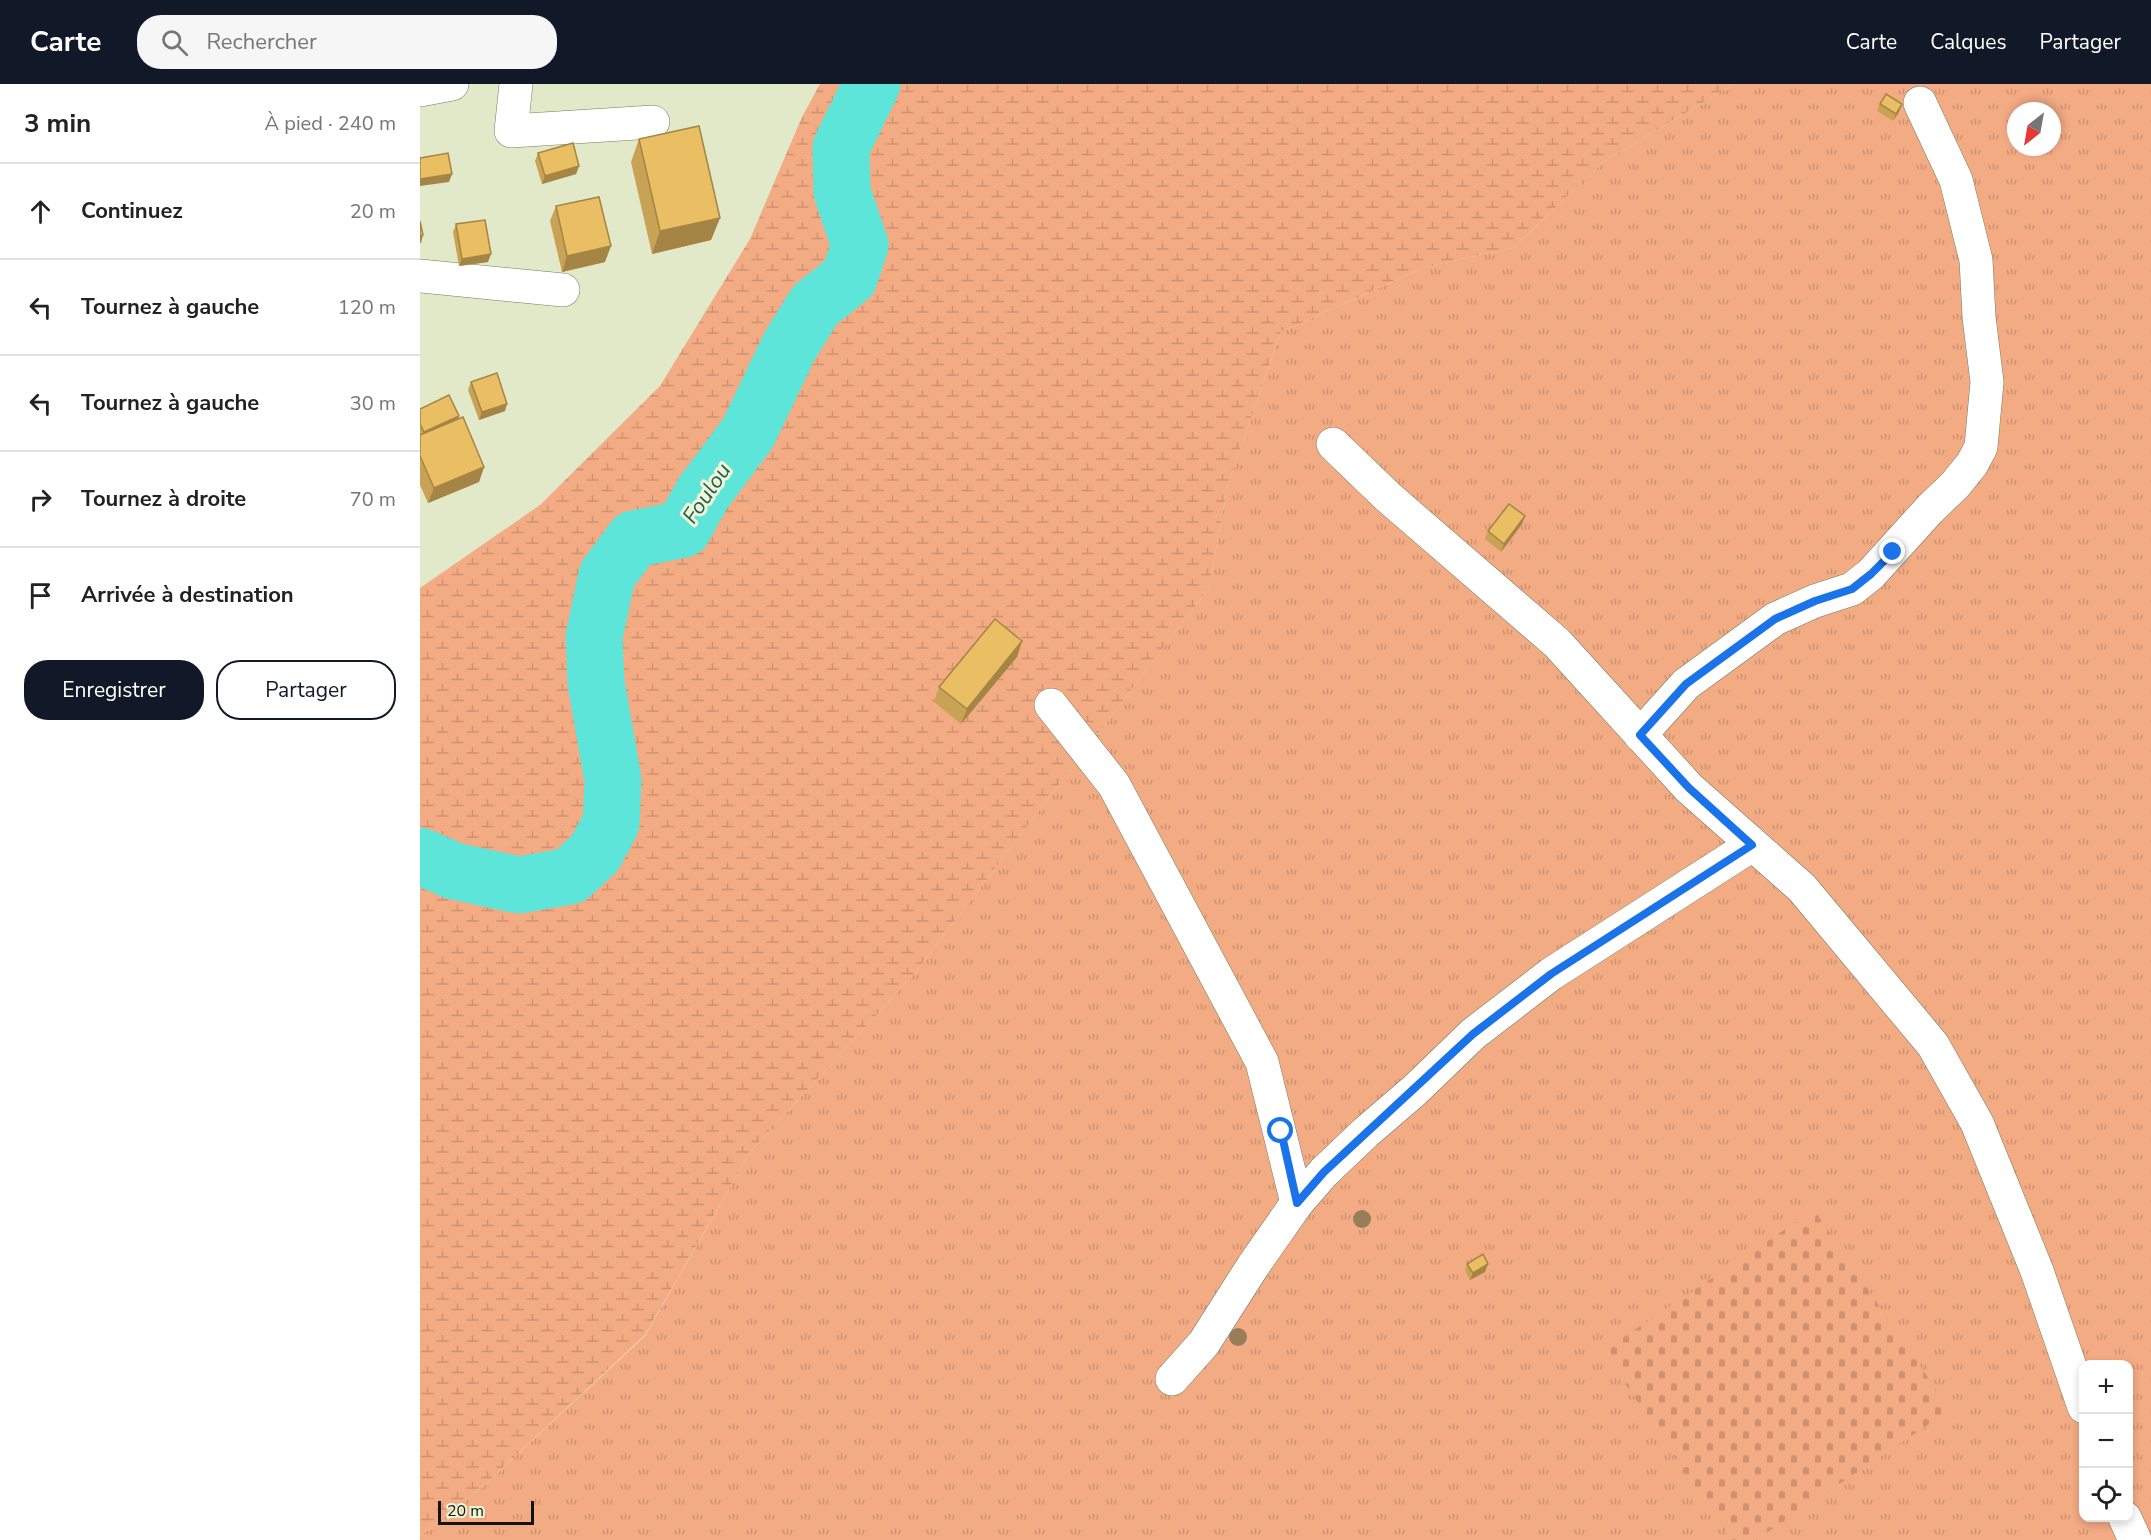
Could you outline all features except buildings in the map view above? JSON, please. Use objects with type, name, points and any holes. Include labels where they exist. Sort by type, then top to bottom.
[{"type":"street","points":[[420,90],[452,84]]},
{"type":"street","points":[[516,84],[511,131],[653,122]]},
{"type":"street","points":[[1640,735],[1686,684],[1775,619],[1815,601],[1852,589],[1871,574],[1955,485],[1972,464],[1981,447],[1987,382],[1979,317],[1976,260],[1956,180],[1920,103]]},
{"type":"street","points":[[420,276],[563,290]]},
{"type":"street","points":[[1333,444],[1388,497],[1557,643],[1689,788],[1802,888],[1933,1045],[1977,1123],[2037,1271],[2079,1393]]},
{"type":"street","points":[[1051,705],[1114,785],[1262,1062],[1281,1131],[1297,1203]]},
{"type":"street","points":[[1172,1379],[1204,1342],[1297,1203],[1340,1157],[1473,1034],[1551,974],[1752,845]]},
{"type":"street","points":[[2127,1522],[2135,1540]]},
{"type":"green space","points":[[820,84],[1734,84],[1603,162],[1513,248],[1425,267],[1281,332],[1228,484],[1209,588],[914,974],[750,1152],[645,1335],[480,1489],[420,1536],[420,588],[540,505],[660,386],[750,239],[802,117]]},
{"type":"green space","points":[[1734,84],[2151,84],[2151,1540],[420,1540],[420,1536],[480,1489],[645,1336],[750,1152],[914,974],[1209,588],[1228,484],[1281,332],[1425,267],[1513,248],[1603,162]]},
{"type":"green space","points":[[1814,1210],[1950,1410],[1756,1540],[1731,1540],[1603,1351]]},
{"type":"waterway","name":"Foulou","points":[[420,856],[454,871],[519,885],[570,876],[595,853],[611,823],[613,780],[596,683],[594,637],[607,575],[634,539],[683,529],[703,493],[748,433],[789,347],[815,305],[849,278],[860,245],[842,192],[841,147],[872,84]]},
{"type":"route","points":[[1281,1131],[1297,1203],[1324,1172],[1473,1034],[1551,974],[1752,845],[1689,788],[1640,735],[1686,684],[1775,619],[1815,601],[1852,589],[1893,552]]}]
